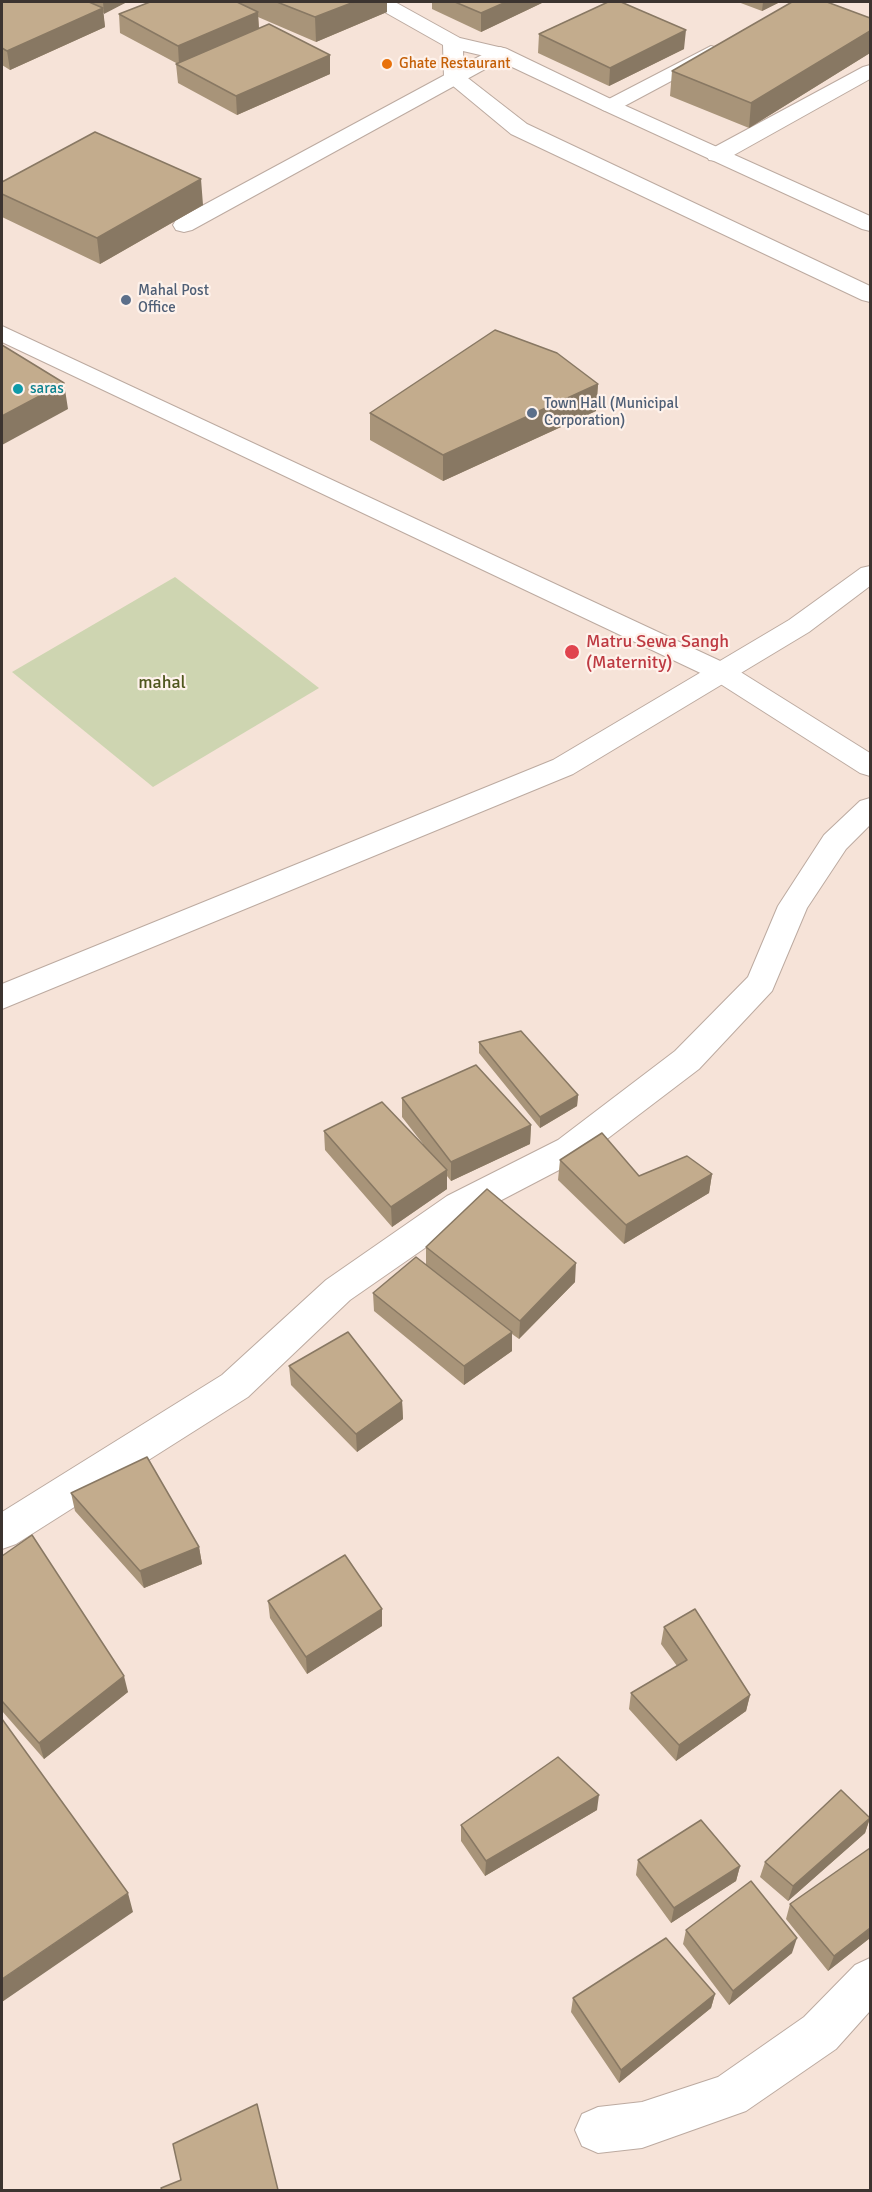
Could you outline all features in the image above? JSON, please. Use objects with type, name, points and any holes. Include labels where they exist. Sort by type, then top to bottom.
[{"type":"street","points":[[381,2],[453,42],[500,53],[609,106],[870,224]]},
{"type":"street","points":[[453,42],[454,77],[519,129],[870,295]]},
{"type":"street","points":[[609,106],[727,43]]},
{"type":"street","points":[[184,225],[500,53]]},
{"type":"street","points":[[717,155],[870,71]]},
{"type":"street","points":[[2,333],[721,672],[870,766]]},
{"type":"street","points":[[2,997],[563,766],[799,626],[870,574]]},
{"type":"street","points":[[2,1532],[235,1386],[338,1290],[459,1206],[570,1149],[687,1060],[761,983],[793,906],[835,842],[870,808]]},
{"type":"street","points":[[598,2130],[642,2125],[730,2095],[820,2033],[870,1980]]},
{"type":"green space","name":"mahal","points":[[175,577],[319,688],[153,787],[12,672]]},
{"type":"building","points":[[2,2],[89,2],[103,8],[7,51],[2,48]]},
{"type":"building","points":[[150,2],[237,2],[258,12],[178,46],[119,14]]},
{"type":"building","points":[[277,2],[354,2],[315,17]]},
{"type":"building","points":[[455,2],[506,2],[481,13]]},
{"type":"building","points":[[608,2],[621,2],[686,30],[610,68],[539,34]]},
{"type":"building","points":[[792,2],[827,2],[870,18],[870,31],[751,103],[672,71]]},
{"type":"building","points":[[269,24],[330,55],[236,96],[176,64]]},
{"type":"building","points":[[95,132],[201,179],[97,238],[2,194],[2,182]]},
{"type":"building","points":[[495,330],[557,353],[598,384],[443,455],[370,413]]},
{"type":"building","points":[[2,345],[64,383],[2,416]]},
{"type":"building","points":[[521,1031],[578,1095],[540,1117],[479,1042]]},
{"type":"building","points":[[476,1065],[531,1125],[451,1162],[402,1098]]},
{"type":"building","points":[[382,1102],[447,1170],[391,1207],[324,1131]]},
{"type":"building","points":[[602,1133],[639,1176],[687,1156],[712,1174],[626,1225],[560,1160]]},
{"type":"building","points":[[487,1189],[576,1263],[520,1321],[426,1247]]},
{"type":"building","points":[[416,1257],[512,1332],[464,1366],[373,1293]]},
{"type":"building","points":[[348,1332],[402,1401],[356,1434],[289,1366]]},
{"type":"building","points":[[147,1457],[199,1547],[140,1571],[71,1493]]},
{"type":"building","points":[[32,1535],[124,1676],[39,1743],[2,1701],[2,1556]]},
{"type":"building","points":[[345,1555],[382,1609],[306,1657],[268,1601]]},
{"type":"building","points":[[695,1609],[750,1695],[679,1745],[631,1693],[687,1660],[664,1627]]},
{"type":"building","points":[[2,1719],[128,1893],[2,1979]]},
{"type":"building","points":[[558,1757],[599,1795],[486,1861],[461,1825]]},
{"type":"building","points":[[841,1790],[870,1818],[793,1886],[765,1862]]},
{"type":"building","points":[[701,1820],[740,1866],[674,1908],[638,1860]]},
{"type":"building","points":[[870,1848],[870,1928],[834,1956],[790,1904]]},
{"type":"building","points":[[751,1881],[797,1938],[733,1991],[686,1930]]},
{"type":"building","points":[[666,1938],[715,1994],[621,2070],[573,1998]]},
{"type":"building","points":[[257,2104],[278,2190],[162,2190],[161,2188],[181,2180],[173,2144]]},
{"type":"place","name":"Ghate Restaurant","points":[[387,64]]},
{"type":"place","name":"Mahal Post Office","points":[[126,300]]},
{"type":"place","name":"saras","points":[[18,389]]},
{"type":"place","name":"Town Hall (Municipal Corporation)","points":[[532,413]]},
{"type":"place","name":"Matru Sewa Sangh (Maternity)","points":[[572,652]]}]
